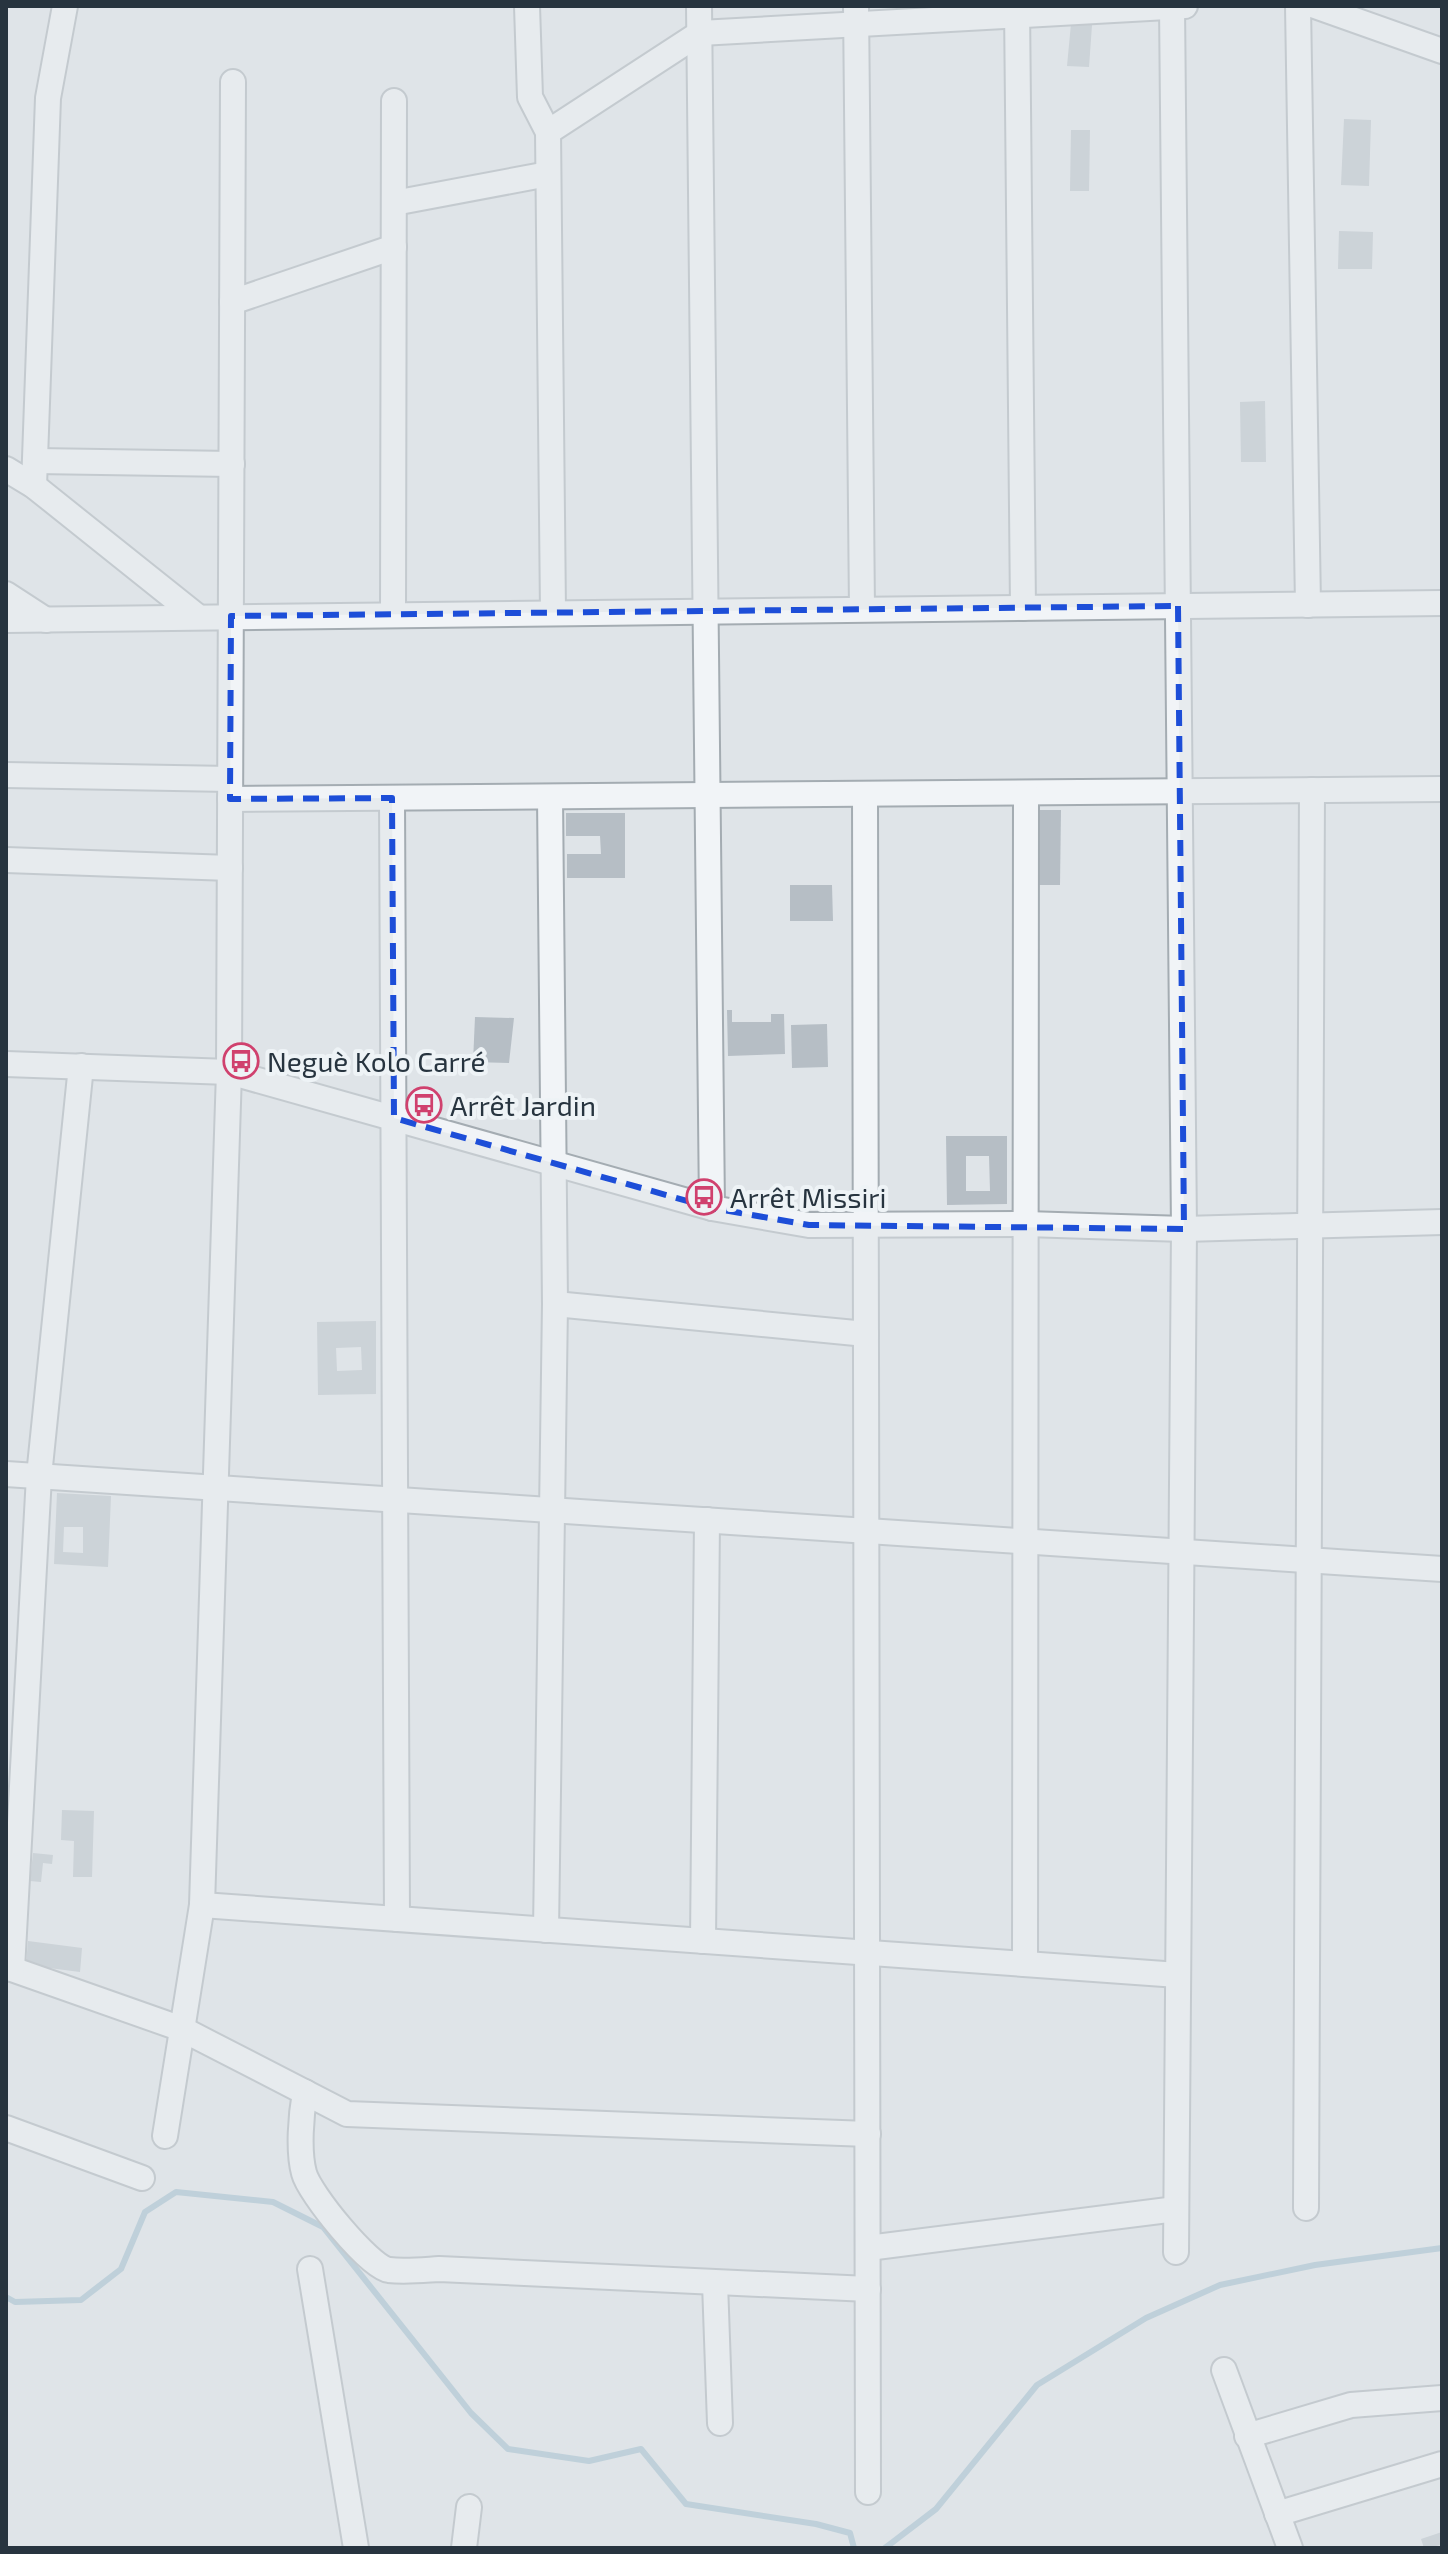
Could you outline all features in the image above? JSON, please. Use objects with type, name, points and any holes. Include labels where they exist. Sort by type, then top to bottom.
[{"type":"street","points":[[34,486],[48,98],[65,6]]},
{"type":"street","points":[[527,6],[530,97],[548,132],[553,612]]},
{"type":"street","points":[[699,6],[712,1208]]},
{"type":"street","points":[[1172,6],[1184,1229],[1176,2252]]},
{"type":"street","points":[[548,132],[700,33],[857,15],[1185,6]]},
{"type":"street","points":[[1298,6],[1308,605]]},
{"type":"street","points":[[1315,6],[1442,51]]},
{"type":"street","points":[[1017,11],[1023,608]]},
{"type":"street","points":[[857,15],[862,609]]},
{"type":"street","points":[[165,2136],[202,1905],[216,1488],[229,1072],[233,82]]},
{"type":"street","points":[[393,614],[394,101]]},
{"type":"street","points":[[394,203],[548,174]]},
{"type":"street","points":[[232,302],[394,247]]},
{"type":"street","points":[[36,461],[232,464]]},
{"type":"street","points":[[6,469],[34,486],[198,617]]},
{"type":"street","points":[[6,594],[46,620]]},
{"type":"street","points":[[6,620],[1442,603]]},
{"type":"street","points":[[6,775],[392,798],[1442,789]]},
{"type":"street","points":[[1306,2208],[1312,790]]},
{"type":"street","points":[[1025,1964],[1026,793]]},
{"type":"street","points":[[865,794],[868,2492]]},
{"type":"street","points":[[546,1930],[555,1304],[550,797]]},
{"type":"street","points":[[392,798],[397,1919]]},
{"type":"street","points":[[6,860],[230,868]]},
{"type":"street","points":[[6,1064],[229,1072],[712,1208],[809,1225],[1026,1224],[1184,1229],[1442,1222]]},
{"type":"street","points":[[81,1066],[39,1476],[9,1968],[182,2029],[347,2114],[868,2134]]},
{"type":"street","points":[[555,1304],[866,1334]]},
{"type":"street","points":[[6,1474],[1442,1569]]},
{"type":"street","points":[[703,1941],[707,1520]]},
{"type":"street","points":[[202,1905],[1178,1975]]},
{"type":"street","points":[[305,2092],[301,2114],[304,2174],[316,2196],[364,2255],[387,2270],[439,2269],[868,2289]]},
{"type":"street","points":[[6,2128],[142,2178]]},
{"type":"street","points":[[868,2248],[1176,2209]]},
{"type":"street","points":[[310,2269],[356,2548]]},
{"type":"street","points":[[715,2283],[720,2423]]},
{"type":"street","points":[[1224,2370],[1290,2548]]},
{"type":"street","points":[[1247,2436],[1351,2405],[1442,2398]]},
{"type":"street","points":[[1277,2514],[1442,2464]]},
{"type":"street","points":[[464,2548],[469,2507]]},
{"type":"highlighted area","points":[[1178,606],[1184,1229],[809,1225],[712,1208],[394,1118],[392,798],[230,799],[231,616]]},
{"type":"building","points":[[1071,24],[1092,25],[1089,67],[1067,66]]},
{"type":"building","points":[[1344,119],[1371,120],[1369,186],[1341,185]]},
{"type":"building","points":[[1071,130],[1090,130],[1089,191],[1070,191]]},
{"type":"building","points":[[1339,231],[1373,232],[1372,269],[1338,269]]},
{"type":"building","points":[[1265,401],[1266,462],[1241,462],[1240,402]]},
{"type":"building","points":[[1038,810],[1061,810],[1060,885],[1038,885]]},
{"type":"building","points":[[566,813],[625,813],[625,878],[567,878],[567,854],[601,854],[600,836],[566,836]]},
{"type":"building","points":[[790,885],[832,885],[833,921],[790,921]]},
{"type":"building","points":[[727,1010],[732,1010],[732,1022],[771,1022],[771,1014],[784,1014],[785,1054],[728,1056]]},
{"type":"building","points":[[475,1017],[514,1018],[509,1063],[473,1062]]},
{"type":"building","points":[[827,1024],[828,1067],[792,1068],[791,1025]]},
{"type":"building","points":[[946,1136],[1007,1136],[1007,1204],[947,1205]],"holes":[[[966,1156],[989,1156],[990,1191],[966,1191]]]},
{"type":"building","points":[[376,1321],[376,1394],[318,1395],[317,1322]],"holes":[[[361,1347],[362,1370],[337,1371],[336,1348]]]},
{"type":"building","points":[[57,1493],[111,1496],[108,1567],[54,1564]],"holes":[[[64,1527],[83,1527],[83,1553],[63,1552]]]},
{"type":"building","points":[[62,1810],[94,1811],[92,1877],[73,1877],[74,1841],[61,1840]]},
{"type":"building","points":[[33,1853],[53,1855],[52,1864],[43,1863],[41,1882],[30,1881]]},
{"type":"building","points":[[28,1941],[82,1948],[80,1972],[26,1965]]},
{"type":"building","points":[[1442,2532],[1442,2545],[1424,2548],[1421,2539]]},
{"type":"waterway","points":[[6,2297],[15,2302],[81,2300],[121,2269],[145,2212],[176,2192],[273,2202],[323,2227],[471,2413],[508,2449],[589,2461],[641,2449],[686,2504],[816,2524],[850,2533],[854,2548]]},
{"type":"waterway","points":[[885,2548],[936,2509],[1037,2385],[1146,2318],[1220,2285],[1315,2265],[1442,2248]]},
{"type":"place","name":"Neguè Kolo Carré","points":[[241,1061]]},
{"type":"place","name":"Arrêt Jardin","points":[[424,1105]]},
{"type":"place","name":"Arrêt Missiri","points":[[704,1197]]}]
